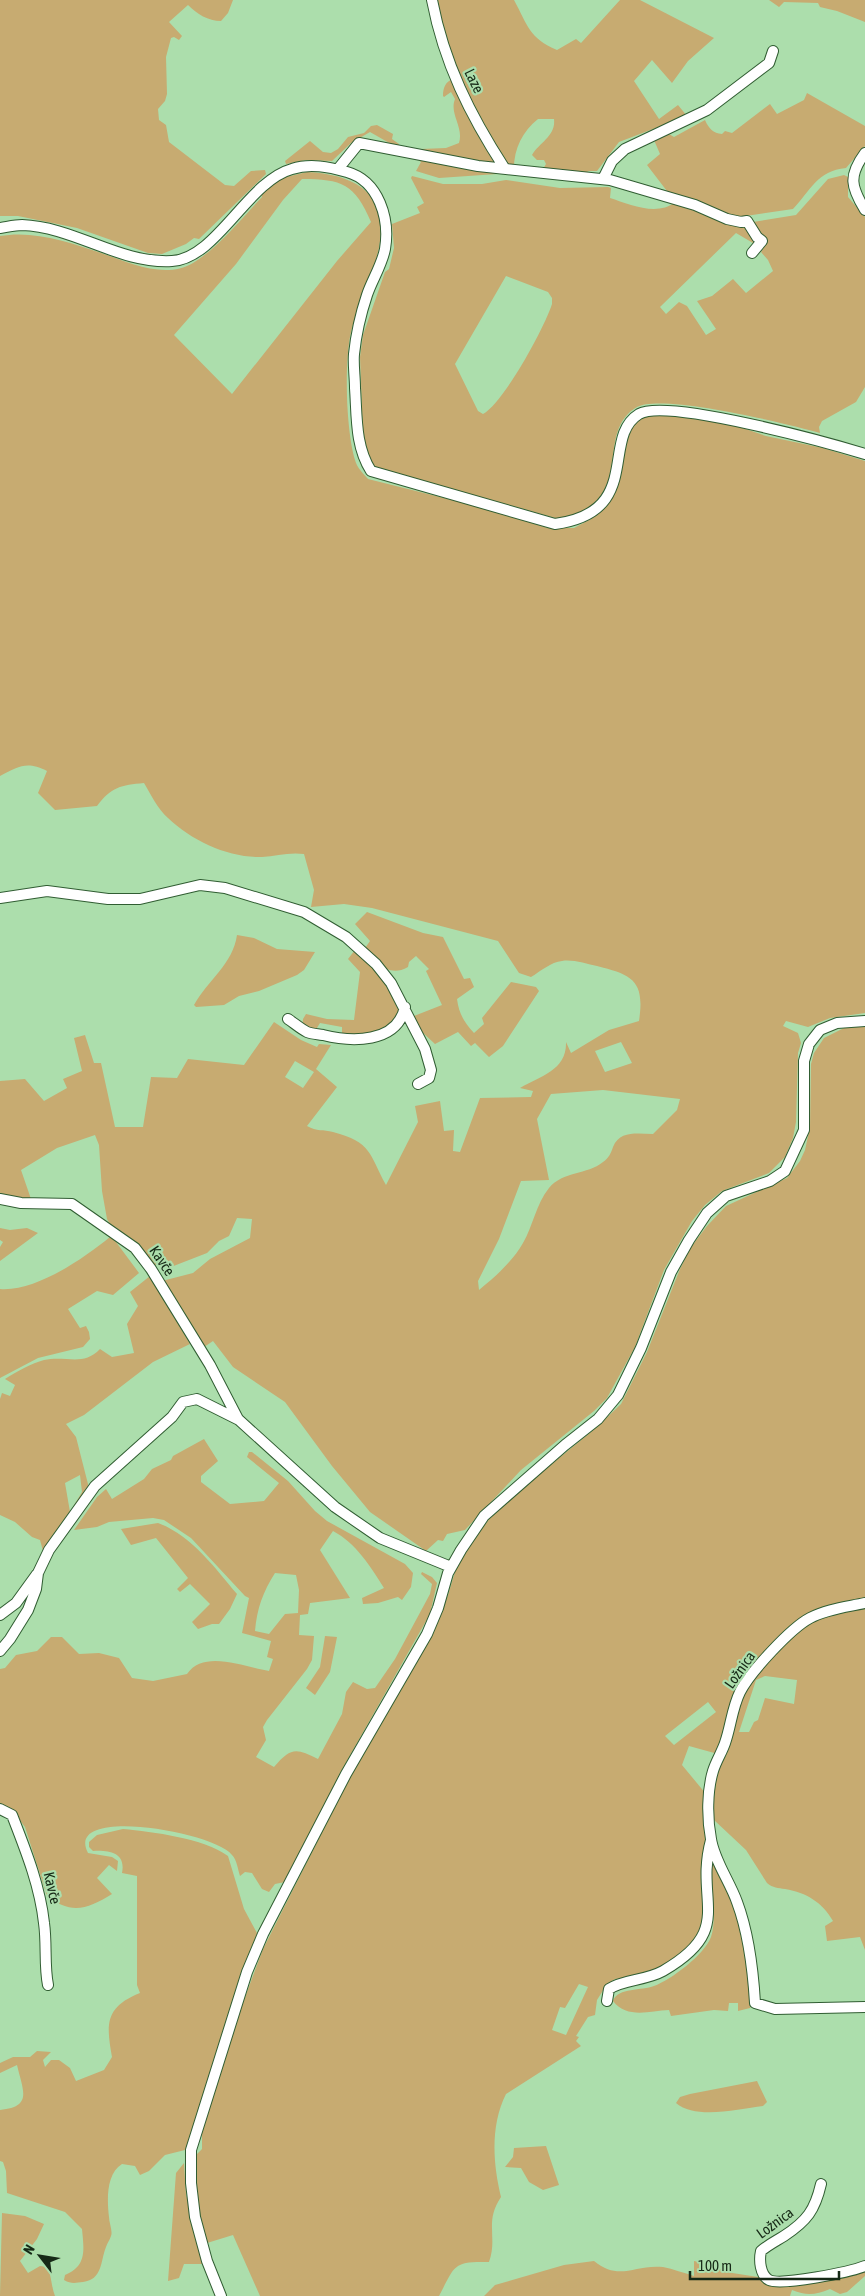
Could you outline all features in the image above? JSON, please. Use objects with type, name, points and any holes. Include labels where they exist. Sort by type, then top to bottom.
[{"type":"street","name":"Laze","points":[[432,0],[439,37],[452,72],[478,129],[505,169]]},
{"type":"street","points":[[604,179],[612,161],[625,149],[707,110],[769,63],[773,51]]},
{"type":"street","points":[[338,169],[358,143],[505,169],[604,179],[695,205],[728,219],[741,222],[747,221],[757,237],[762,241],[752,253]]},
{"type":"street","points":[[865,153],[855,166],[852,187],[865,210]]},
{"type":"street","points":[[0,228],[22,225],[66,234],[137,260],[173,261],[186,258],[201,249],[272,177],[292,168],[326,166],[357,175],[373,190],[380,202],[385,217],[385,249],[367,296],[354,354],[358,436],[363,460],[371,471],[555,524],[572,522],[604,502],[612,487],[621,445],[630,421],[640,413],[658,409],[740,421],[865,454]]},
{"type":"street","points":[[0,898],[46,892],[108,900],[140,899],[200,885],[225,888],[298,910],[334,928],[376,964],[391,983],[419,1034],[431,1070],[429,1078],[418,1084]]},
{"type":"street","points":[[288,1019],[308,1033],[343,1040],[356,1039],[384,1034],[393,1028],[403,1014],[405,1007]]},
{"type":"street","points":[[221,2296],[207,2261],[195,2216],[191,2183],[191,2150],[247,1972],[263,1934],[346,1774],[426,1634],[438,1608],[451,1567],[484,1516],[565,1445],[598,1419],[618,1395],[641,1348],[672,1272],[689,1240],[707,1213],[726,1196],[770,1181],[785,1171],[804,1130],[804,1060],[809,1044],[820,1030],[837,1023],[865,1021]]},
{"type":"street","name":"Kavče","points":[[0,1199],[21,1203],[72,1204],[135,1248],[151,1269],[210,1365],[239,1420]]},
{"type":"street","name":"Kavče","points":[[0,1615],[16,1602],[38,1573],[49,1550],[95,1486],[172,1417],[183,1402],[197,1399],[239,1420],[343,1512],[380,1538],[451,1567]]},
{"type":"street","name":"Kavče","points":[[0,1650],[10,1639],[28,1610],[36,1589],[38,1573]]},
{"type":"street","name":"Ložnica","points":[[607,2001],[608,1989],[654,1976],[688,1955],[698,1946],[703,1938],[707,1921],[707,1854],[711,1840],[709,1788],[741,1691],[791,1632],[809,1618],[827,1611],[865,1603]]},
{"type":"street","name":"Kavče","points":[[0,1809],[12,1815],[34,1872],[45,1925],[45,1971],[48,1986]]},
{"type":"street","name":"Ložnica","points":[[711,1840],[737,1903],[746,1934],[751,1958],[755,2003],[775,2009],[865,2007]]},
{"type":"street","name":"Ložnica","points":[[821,2184],[817,2203],[810,2216],[797,2228],[761,2252],[760,2260],[764,2276],[770,2281],[783,2282],[853,2271],[865,2266]]},
{"type":"shaded area","points":[[0,0],[233,0],[228,13],[221,21],[203,16],[188,5],[169,22],[182,36],[179,40],[174,37],[171,38],[166,57],[167,94],[165,101],[158,109],[159,120],[166,125],[169,142],[225,185],[234,186],[251,171],[265,170],[266,174],[199,239],[194,238],[186,244],[162,254],[148,253],[77,228],[18,216],[0,216]]},
{"type":"shaded area","points":[[438,0],[514,0],[526,24],[535,36],[540,41],[557,50],[576,39],[581,43],[620,0],[640,0],[714,38],[688,61],[672,83],[652,60],[634,81],[659,119],[678,105],[687,116],[619,142],[597,171],[589,171],[576,177],[543,169],[546,164],[544,160],[537,160],[532,155],[553,130],[554,125],[554,119],[538,119],[527,130],[520,142],[515,156],[514,172],[499,152],[464,90],[447,45],[441,23]]},
{"type":"shaded area","points":[[769,0],[865,0],[865,22],[837,11],[820,7],[818,3],[784,2],[779,7]]},
{"type":"shaded area","points":[[453,79],[501,170],[497,174],[439,178],[416,171],[421,162],[414,157],[421,149],[446,148],[459,143],[460,131],[454,110],[455,99],[451,92],[443,96],[445,86]]},
{"type":"shaded area","points":[[807,93],[865,126],[865,146],[846,168],[828,173],[815,182],[793,209],[739,217],[723,215],[670,195],[647,165],[660,154],[654,140],[669,134],[674,137],[705,120],[716,133],[722,134],[725,131],[732,133],[770,104],[777,114],[804,100]]},
{"type":"shaded area","points":[[377,125],[393,134],[392,139],[399,144],[398,148],[370,132],[351,143],[332,161],[306,160],[286,164],[285,161],[310,141],[323,152],[331,153],[338,149],[348,137],[364,133],[371,126]]},
{"type":"shaded area","points":[[307,172],[327,174],[344,179],[358,185],[369,195],[377,207],[380,221],[380,239],[376,260],[356,314],[347,360],[348,414],[352,447],[357,466],[368,479],[468,504],[548,528],[574,528],[591,519],[604,507],[621,476],[627,434],[639,418],[655,413],[734,425],[766,436],[823,448],[865,461],[865,1013],[830,1018],[808,1027],[786,1021],[783,1026],[798,1033],[801,1043],[798,1053],[796,1122],[793,1138],[785,1157],[769,1173],[722,1191],[705,1205],[692,1221],[664,1270],[635,1347],[607,1398],[594,1411],[521,1470],[465,1530],[447,1534],[443,1541],[438,1540],[426,1551],[370,1512],[332,1466],[285,1402],[233,1367],[213,1341],[204,1347],[162,1281],[193,1273],[210,1259],[250,1238],[252,1219],[237,1218],[229,1236],[219,1241],[207,1253],[171,1267],[149,1264],[118,1229],[111,1226],[107,1219],[102,1191],[99,1145],[95,1135],[57,1148],[21,1170],[31,1199],[0,1195],[0,1081],[25,1079],[44,1101],[67,1088],[63,1079],[82,1071],[74,1038],[85,1035],[94,1063],[101,1063],[115,1127],[143,1127],[151,1077],[177,1078],[188,1059],[244,1065],[274,1022],[301,1040],[317,1047],[319,1044],[331,1045],[316,1069],[337,1087],[307,1126],[346,1136],[362,1145],[372,1157],[386,1185],[418,1122],[415,1106],[440,1101],[444,1131],[454,1130],[453,1151],[460,1152],[480,1098],[531,1097],[533,1091],[520,1088],[544,1076],[557,1066],[565,1052],[566,1042],[571,1053],[609,1030],[639,1021],[640,997],[638,988],[628,977],[609,969],[575,961],[566,961],[550,965],[531,977],[519,973],[498,941],[372,908],[344,904],[311,907],[314,890],[304,854],[249,857],[224,851],[200,841],[188,834],[164,814],[144,783],[117,788],[97,806],[55,810],[38,793],[47,771],[34,766],[23,766],[0,776],[0,236],[25,235],[51,238],[147,268],[170,270],[182,268],[193,263],[212,249],[262,197],[261,191],[282,178]],"holes":[[[302,179],[327,180],[346,186],[353,192],[359,199],[371,222],[337,261],[232,394],[174,335],[236,264],[283,200]],[[621,1042],[632,1063],[605,1072],[595,1051]],[[295,1061],[314,1072],[303,1088],[285,1077]],[[603,1090],[680,1099],[677,1110],[653,1134],[625,1135],[616,1142],[610,1155],[603,1162],[590,1169],[561,1179],[549,1188],[541,1201],[519,1250],[479,1290],[478,1281],[499,1239],[521,1181],[549,1180],[537,1119],[551,1094]]]},
{"type":"shaded area","points":[[844,175],[848,177],[848,197],[865,217],[865,387],[856,402],[822,421],[819,427],[820,433],[755,417],[698,407],[651,404],[637,407],[624,419],[617,433],[612,466],[607,483],[599,498],[584,510],[559,519],[374,467],[366,455],[363,436],[360,357],[363,335],[385,272],[389,269],[394,248],[392,224],[420,213],[417,207],[424,203],[411,178],[412,176],[443,184],[482,184],[506,180],[560,188],[608,187],[611,188],[610,198],[634,206],[660,209],[675,202],[741,222],[754,239],[753,243],[736,233],[660,307],[666,314],[679,302],[687,306],[706,335],[716,329],[697,301],[712,296],[733,279],[746,293],[773,271],[768,260],[761,252],[763,249],[762,238],[753,222],[796,215],[828,179]],"holes":[[[506,276],[548,292],[552,298],[552,304],[532,347],[502,395],[483,414],[478,411],[455,364]]]},
{"type":"shaded area","points":[[367,912],[423,933],[443,937],[464,979],[470,978],[474,987],[457,999],[462,1018],[474,1033],[484,1024],[482,1018],[511,982],[536,987],[539,991],[503,1046],[489,1057],[475,1043],[471,1046],[458,1032],[435,1044],[421,1031],[414,1016],[442,1005],[426,971],[429,969],[416,956],[409,962],[408,967],[395,971],[389,970],[378,964],[363,951],[370,941],[355,924]]},
{"type":"shaded area","points":[[237,935],[254,938],[277,949],[315,952],[304,970],[297,975],[259,991],[239,996],[224,1005],[196,1007],[194,1005],[200,996],[231,955]]},
{"type":"shaded area","points":[[355,950],[384,977],[405,1011],[394,1031],[342,1037],[342,1027],[320,1023],[312,1036],[302,1030],[303,1019],[306,1014],[327,1019],[354,1020],[360,972],[348,959]]},
{"type":"shaded area","points":[[848,1026],[865,1027],[865,1600],[816,1611],[797,1621],[781,1635],[767,1652],[755,1672],[718,1754],[689,1746],[682,1765],[706,1794],[708,1826],[705,1918],[699,1939],[666,1965],[642,1976],[615,1979],[607,1984],[597,2000],[595,2015],[588,2017],[576,2036],[579,2037],[576,2041],[581,2046],[506,2094],[497,2119],[495,2132],[496,2171],[501,2197],[493,2214],[492,2245],[489,2262],[461,2264],[456,2267],[439,2296],[260,2296],[233,2235],[207,2243],[199,2210],[196,2176],[197,2154],[202,2149],[202,2132],[238,2016],[263,1949],[349,1779],[431,1637],[448,1595],[458,1562],[489,1519],[526,1485],[597,1427],[621,1404],[647,1352],[680,1269],[691,1247],[707,1226],[726,1206],[787,1178],[800,1161],[805,1150],[810,1127],[811,1064],[814,1053],[824,1038]],"holes":[[[708,1702],[716,1712],[674,1745],[665,1736]],[[579,1984],[588,1987],[566,2035],[552,2030],[560,2007],[565,2008]]]},
{"type":"shaded area","points":[[0,1228],[10,1230],[27,1228],[38,1233],[0,1261],[0,1247],[3,1242],[0,1240]]},
{"type":"shaded area","points":[[110,1237],[116,1242],[139,1273],[113,1295],[97,1291],[68,1309],[80,1328],[86,1326],[90,1339],[83,1347],[38,1358],[0,1378],[0,1289],[14,1289],[43,1280],[73,1264]]},
{"type":"shaded area","points":[[150,1276],[190,1344],[153,1362],[84,1415],[66,1424],[76,1437],[89,1488],[43,1551],[40,1540],[32,1537],[15,1522],[0,1515],[0,1399],[2,1393],[10,1396],[15,1385],[5,1379],[29,1365],[44,1360],[87,1358],[100,1349],[112,1357],[134,1353],[127,1324],[138,1306],[130,1292]],"holes":[[[80,1475],[82,1492],[70,1512],[65,1483]]]},
{"type":"shaded area","points":[[204,1439],[218,1461],[201,1476],[201,1482],[230,1504],[264,1501],[279,1483],[247,1457],[249,1452],[252,1452],[288,1481],[315,1511],[327,1521],[405,1564],[413,1573],[411,1587],[402,1600],[398,1597],[378,1603],[363,1604],[362,1598],[384,1588],[356,1549],[333,1531],[320,1550],[350,1598],[310,1603],[308,1614],[300,1615],[299,1635],[314,1636],[312,1660],[267,1720],[263,1727],[266,1740],[256,1757],[274,1767],[285,1756],[294,1751],[299,1751],[318,1759],[342,1714],[346,1692],[353,1682],[367,1689],[375,1688],[395,1659],[430,1594],[432,1584],[421,1574],[422,1572],[432,1577],[437,1583],[430,1614],[340,1773],[321,1816],[285,1882],[275,1884],[269,1892],[262,1889],[252,1873],[245,1872],[240,1876],[234,1857],[220,1846],[199,1838],[172,1832],[144,1827],[118,1826],[98,1830],[86,1838],[88,1853],[112,1857],[118,1861],[117,1871],[109,1865],[97,1878],[112,1894],[87,1906],[72,1908],[64,1906],[47,1896],[25,1827],[15,1814],[0,1806],[0,1669],[5,1668],[16,1655],[37,1651],[51,1637],[62,1637],[79,1654],[99,1653],[119,1658],[132,1678],[153,1681],[187,1674],[203,1662],[214,1661],[269,1671],[273,1659],[267,1657],[271,1641],[242,1633],[249,1598],[191,1538],[164,1520],[153,1518],[109,1522],[97,1527],[74,1530],[97,1497],[106,1489],[112,1499],[144,1479],[152,1469],[171,1460],[173,1456]],"holes":[[[275,1573],[296,1575],[299,1590],[298,1613],[285,1614],[269,1634],[255,1631],[261,1600]]]},
{"type":"shaded area","points":[[158,1523],[170,1528],[192,1544],[237,1594],[230,1609],[219,1624],[212,1624],[198,1629],[192,1622],[210,1604],[190,1584],[180,1592],[177,1589],[188,1578],[156,1538],[131,1545],[121,1529]]},
{"type":"shaded area","points":[[865,1607],[865,1950],[860,1937],[827,1941],[825,1926],[833,1921],[829,1914],[807,1896],[773,1887],[767,1883],[746,1850],[714,1820],[712,1813],[717,1774],[741,1697],[758,1672],[801,1627],[822,1616]],"holes":[[[765,1676],[797,1680],[794,1704],[765,1698],[758,1720],[754,1722],[749,1732],[739,1732],[756,1680]]]},
{"type":"shaded area","points":[[325,1636],[337,1637],[330,1672],[315,1695],[306,1688],[320,1667]]},
{"type":"shaded area","points":[[123,1829],[192,1840],[228,1856],[244,1909],[258,1935],[242,1972],[201,2101],[189,2149],[165,2155],[149,2171],[140,2175],[135,2166],[122,2164],[117,2168],[110,2181],[108,2195],[111,2234],[100,2269],[89,2280],[71,2283],[64,2280],[65,2275],[81,2262],[83,2250],[82,2229],[65,2212],[7,2193],[6,2171],[3,2162],[0,2161],[0,2110],[17,2105],[23,2096],[23,2090],[17,2065],[0,2073],[0,2063],[13,2057],[30,2057],[37,2051],[51,2052],[43,2060],[45,2067],[51,2060],[59,2060],[70,2068],[76,2081],[104,2070],[112,2057],[109,2026],[114,2011],[120,2004],[140,1993],[137,1985],[137,1876],[122,1873],[123,1866],[119,1857],[111,1852],[93,1851],[89,1847],[89,1842],[97,1835]]},
{"type":"shaded area","points":[[713,1850],[743,1933],[753,2002],[750,2008],[738,2011],[738,2003],[729,2003],[728,2011],[714,2010],[671,2016],[669,2010],[639,2013],[619,2007],[613,2001],[620,1993],[649,1988],[661,1983],[687,1966],[708,1944],[714,1921],[709,1880],[709,1867]]},
{"type":"shaded area","points":[[757,2081],[767,2102],[763,2106],[730,2111],[706,2112],[684,2108],[676,2103],[680,2097],[690,2094]]},
{"type":"shaded area","points":[[546,2146],[559,2185],[543,2190],[529,2182],[521,2168],[505,2167],[513,2157],[514,2148]]},
{"type":"shaded area","points":[[184,2163],[186,2194],[203,2264],[184,2264],[179,2278],[168,2281],[176,2173]]},
{"type":"shaded area","points":[[2,2213],[25,2216],[44,2224],[37,2239],[20,2261],[28,2273],[40,2266],[47,2267],[55,2296],[0,2296]]},
{"type":"shaded area","points":[[594,2261],[612,2270],[627,2271],[663,2267],[694,2276],[694,2261],[713,2265],[726,2272],[758,2277],[774,2285],[865,2271],[865,2276],[847,2292],[840,2294],[830,2289],[811,2294],[792,2290],[790,2296],[484,2296],[495,2285],[564,2265]]}]
